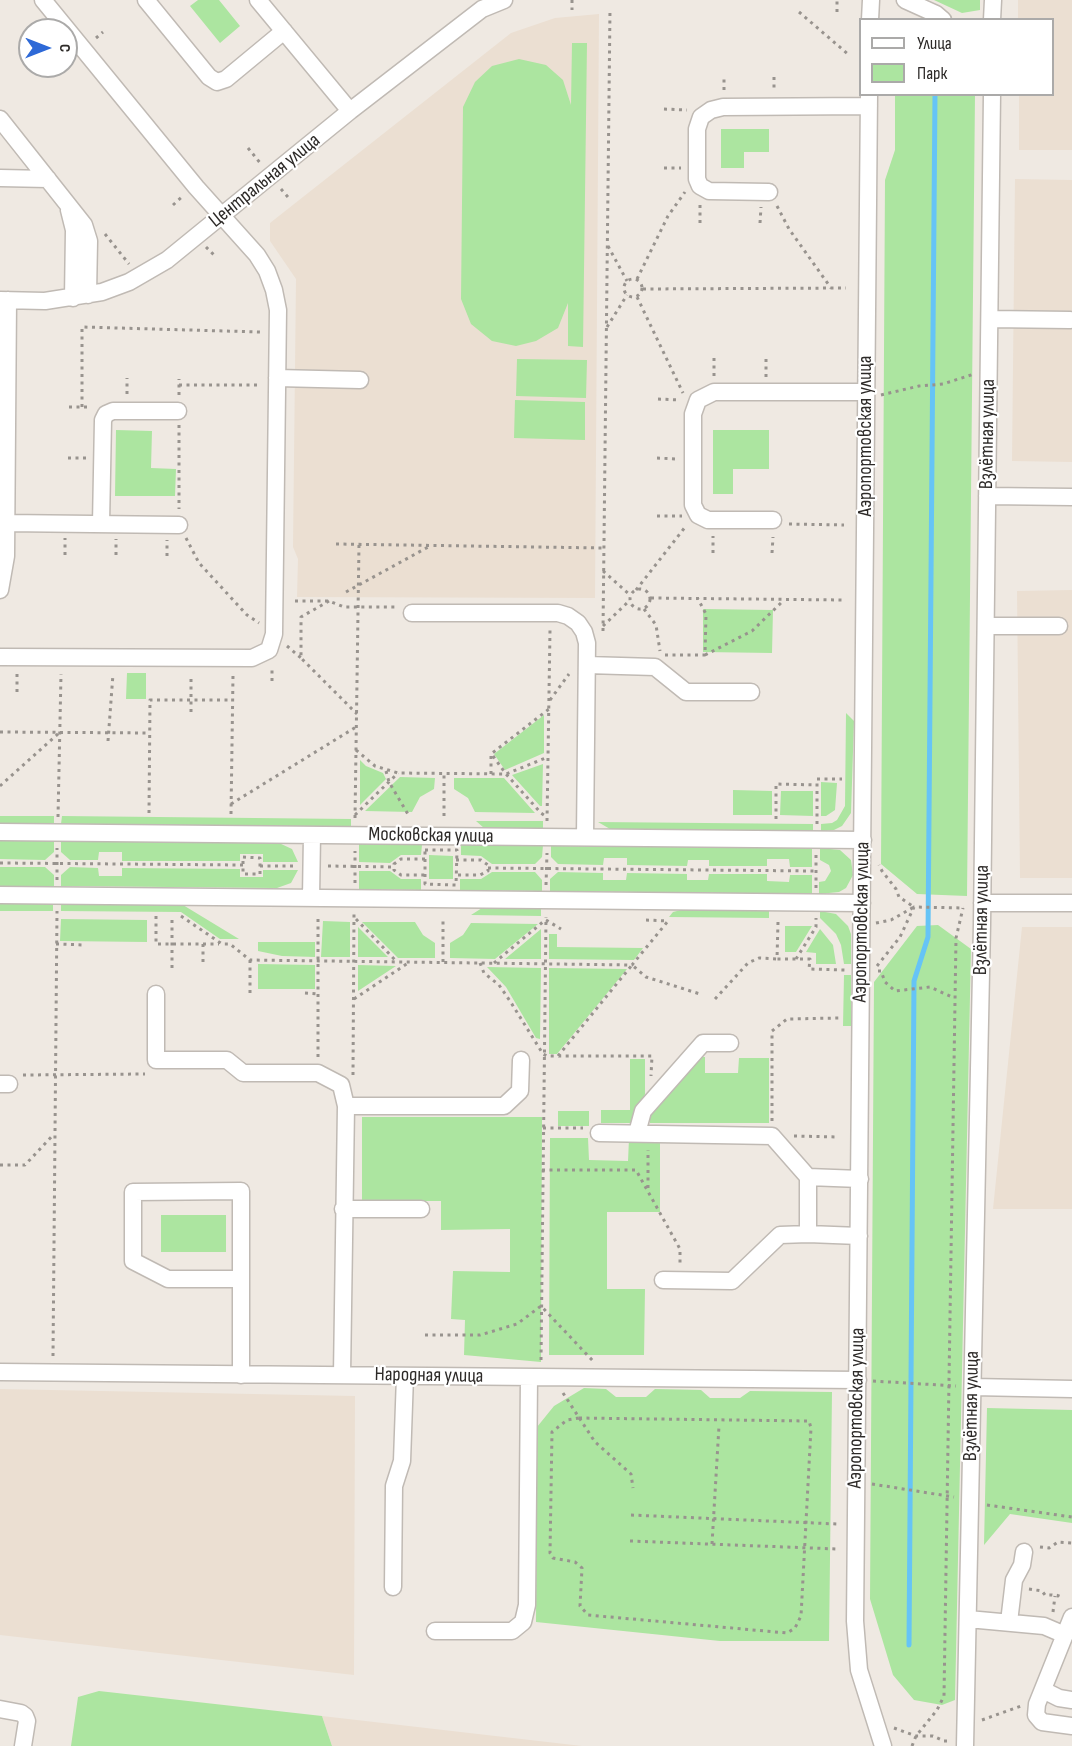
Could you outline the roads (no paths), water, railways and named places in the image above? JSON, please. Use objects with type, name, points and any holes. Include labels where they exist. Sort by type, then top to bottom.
[{"type":"street","points":[[0,657],[252,658],[269,650],[274,634],[278,310],[274,290],[267,271],[256,255],[43,0]]},
{"type":"street","points":[[146,0],[209,77],[218,82],[226,79],[284,31]]},
{"type":"street","name":"Центральная улица","points":[[4,300],[45,300],[102,292],[129,282],[167,260],[350,111],[482,9],[504,0]]},
{"type":"street","points":[[870,0],[870,18]]},
{"type":"street","points":[[905,0],[940,18]]},
{"type":"street","points":[[992,18],[993,0]]},
{"type":"street","points":[[267,3],[284,31],[350,111]]},
{"type":"street","name":"Взлётная улица","points":[[958,1743],[968,1619],[973,1387],[982,903],[992,96]]},
{"type":"street","points":[[769,192],[708,191],[700,186],[697,179],[697,129],[701,117],[711,110],[723,107],[869,100]]},
{"type":"street","name":"Аэропортовская улица","points":[[869,100],[872,394],[862,903],[855,1621],[859,1670],[883,1746]]},
{"type":"street","points":[[0,119],[66,201],[74,230],[81,296]]},
{"type":"street","points":[[0,178],[48,179]]},
{"type":"street","points":[[0,590],[6,556],[4,300]]},
{"type":"street","points":[[990,319],[1070,320]]},
{"type":"street","points":[[277,382],[360,380]]},
{"type":"street","points":[[773,520],[708,520],[694,516],[693,414],[698,400],[714,392],[872,394]]},
{"type":"street","points":[[101,524],[103,420],[106,414],[113,411],[178,411]]},
{"type":"street","points":[[987,496],[1072,497]]},
{"type":"street","points":[[6,523],[179,525]]},
{"type":"street","points":[[412,613],[550,613],[568,616],[578,623],[587,643],[585,837]]},
{"type":"street","points":[[986,626],[1059,626]]},
{"type":"street","points":[[587,658],[655,667],[686,692],[751,692]]},
{"type":"street","name":"Московская улица","points":[[0,831],[585,837],[863,843]]},
{"type":"street","points":[[311,898],[312,835]]},
{"type":"street","points":[[0,895],[862,903]]},
{"type":"street","points":[[982,903],[1072,903]]},
{"type":"street","points":[[156,994],[156,1060],[227,1060],[243,1073],[318,1073],[341,1085],[346,1106],[342,1376]]},
{"type":"street","points":[[643,1133],[643,1111],[703,1043],[730,1043]]},
{"type":"street","points":[[346,1106],[504,1106],[520,1092],[521,1060]]},
{"type":"street","points":[[599,1133],[772,1136],[808,1177],[808,1234]]},
{"type":"street","points":[[808,1177],[860,1179]]},
{"type":"street","points":[[240,1279],[168,1279],[134,1261],[134,1192],[240,1191],[240,1279],[240,1375]]},
{"type":"street","points":[[343,1209],[421,1209]]},
{"type":"street","points":[[671,1280],[732,1281],[780,1235],[859,1236]]},
{"type":"street","name":"Народная улица","points":[[0,1372],[858,1380]]},
{"type":"street","points":[[393,1587],[394,1486],[402,1461],[405,1376]]},
{"type":"street","points":[[435,1631],[512,1631],[523,1622],[527,1605],[529,1377]]},
{"type":"street","points":[[973,1387],[1072,1389]]},
{"type":"street","points":[[1009,1622],[1014,1580],[1022,1565],[1024,1552]]},
{"type":"street","points":[[1072,1617],[1041,1694],[1036,1715],[1042,1722],[1072,1726]]},
{"type":"street","points":[[968,1619],[1044,1626],[1065,1635]]},
{"type":"street","points":[[1041,1694],[1072,1700]]},
{"type":"street","points":[[0,1708],[26,1716],[23,1746]]},
{"type":"waterway","points":[[909,1645],[914,981],[928,937],[935,96]]}]
